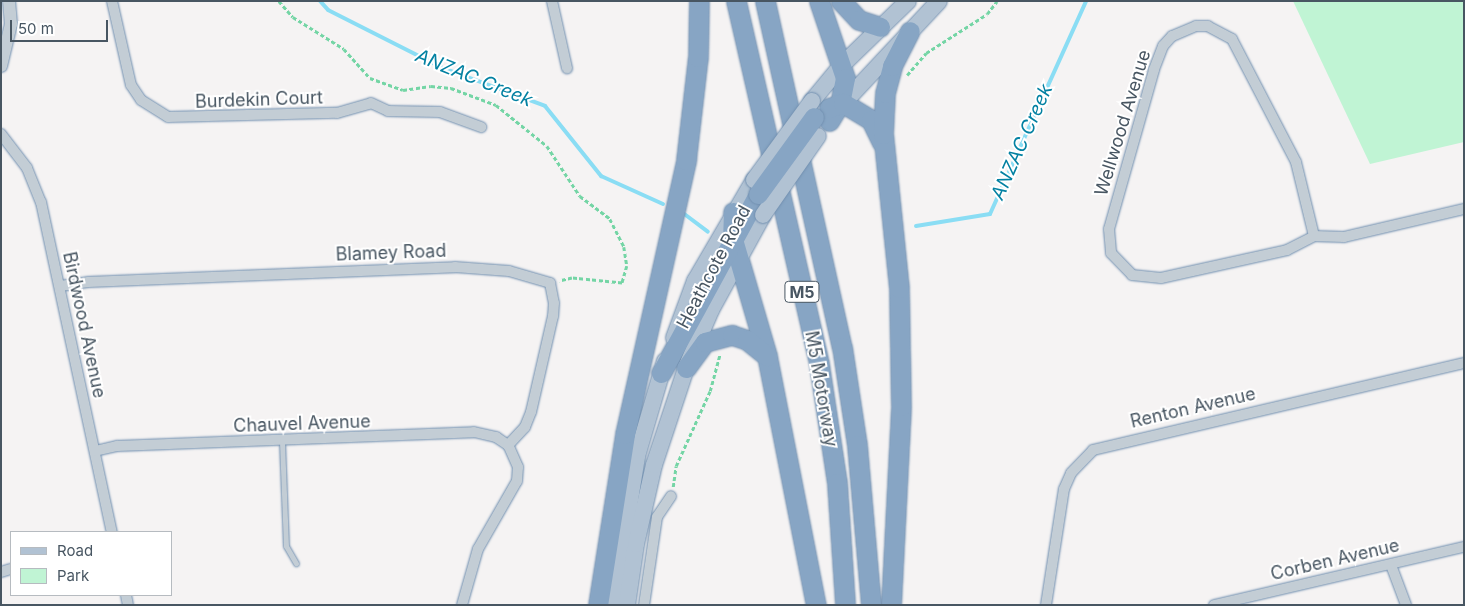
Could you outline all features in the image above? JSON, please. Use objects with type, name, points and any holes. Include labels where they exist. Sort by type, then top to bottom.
[{"type":"highway","points":[[598,605],[625,434],[686,160],[698,57],[700,1]]},
{"type":"highway","name":"M5 Motorway","points":[[736,1],[819,364],[837,483],[845,605]]},
{"type":"highway","name":"M5 Motorway","points":[[765,1],[842,347],[857,445],[871,605]]},
{"type":"highway","points":[[819,1],[842,66],[845,87],[841,103]]},
{"type":"highway","points":[[841,1],[858,20],[880,27]]},
{"type":"highway","points":[[891,605],[902,406],[899,288],[883,134],[885,93],[892,66],[910,31]]},
{"type":"highway","points":[[661,373],[733,238],[756,187],[818,113],[841,103]]},
{"type":"highway","points":[[841,103],[871,120],[886,156]]},
{"type":"highway","points":[[733,212],[733,238],[767,356],[816,605]]},
{"type":"highway","points":[[686,368],[705,342],[732,334],[747,340],[767,356]]},
{"type":"main road","name":"Heathcote Road","points":[[627,605],[636,544],[654,465],[686,368],[738,259],[763,215],[818,136],[818,113],[842,66],[908,1]]},
{"type":"main road","points":[[841,103],[939,1]]},
{"type":"main road","name":"Heathcote Road","points":[[613,605],[637,456],[661,373],[695,281],[733,212],[756,187]]},
{"type":"street","points":[[1,66],[10,24],[10,1]]},
{"type":"street","name":"Burdekin Court","points":[[112,1],[132,85],[141,100],[168,117],[337,114],[372,103],[388,111],[440,112],[481,128]]},
{"type":"street","points":[[552,1],[567,68]]},
{"type":"street","name":"Wellwood Avenue","points":[[1314,236],[1301,174],[1241,51],[1221,30],[1208,26],[1181,30],[1163,46],[1154,70],[1111,216],[1108,240],[1117,262],[1140,278],[1161,278],[1287,250],[1314,236],[1344,237],[1464,209]]},
{"type":"street","name":"Birdwood Avenue","points":[[1,134],[27,168],[34,183],[60,286],[112,531]]},
{"type":"street","name":"Blamey Road","points":[[60,286],[88,282],[455,267],[508,271],[550,283]]},
{"type":"street","points":[[462,605],[478,549],[517,481],[518,467],[508,445],[525,427],[531,412],[553,316],[554,304],[550,283]]},
{"type":"street","name":"Renton Avenue","points":[[1046,605],[1064,489],[1070,472],[1093,450],[1464,363]]},
{"type":"street","name":"Chauvel Avenue","points":[[95,451],[117,446],[282,442],[474,432],[496,437],[508,445]]},
{"type":"street","points":[[644,605],[657,517],[671,496]]},
{"type":"street","name":"Corben Avenue","points":[[1214,605],[1464,547]]},
{"type":"street","points":[[1390,565],[1406,605]]},
{"type":"lane","points":[[282,442],[286,546],[296,563]]},
{"type":"path","points":[[279,1],[293,17],[344,49],[370,78],[403,90],[431,86],[450,88],[496,104],[547,146],[580,196],[610,220],[624,247],[627,266],[622,283],[572,278],[550,283]]},
{"type":"path","points":[[905,78],[926,53],[987,14],[997,1]]},
{"type":"path","points":[[671,496],[676,466],[710,391],[719,355],[722,352]]},
{"type":"green space","points":[[1293,1],[1464,1],[1464,142],[1370,164]]},
{"type":"waterway","name":"ANZAC Creek","points":[[320,1],[328,10],[443,68],[545,106],[601,176],[663,204]]},
{"type":"waterway","name":"ANZAC Creek","points":[[916,226],[990,214],[1086,1]]},
{"type":"waterway","name":"ANZAC Creek","points":[[683,213],[708,232]]}]
